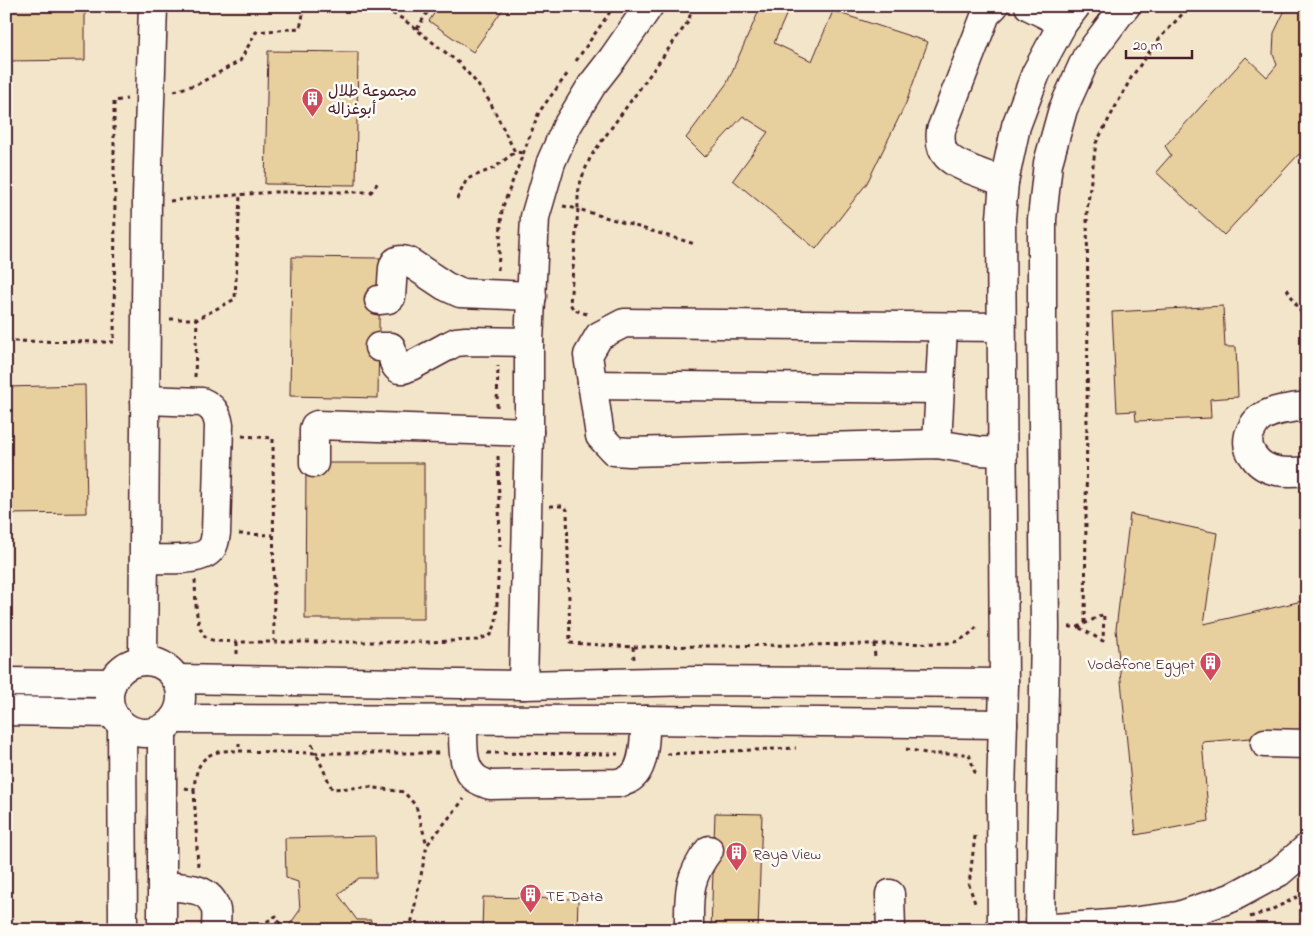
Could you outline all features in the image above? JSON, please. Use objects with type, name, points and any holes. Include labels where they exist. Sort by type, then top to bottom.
[{"type":"street","points":[[143,661],[147,204],[153,6]]},
{"type":"street","points":[[523,685],[529,432],[529,342],[535,217],[551,162],[567,126],[592,85],[649,6]]},
{"type":"street","points":[[994,6],[986,14],[941,130],[940,143],[946,155],[957,163],[1004,182]]},
{"type":"street","points":[[1002,930],[1001,794],[1004,683],[1001,218],[1004,182],[1016,126],[1036,73],[1069,14],[1029,6]]},
{"type":"street","points":[[1126,6],[1086,58],[1063,110],[1048,164],[1042,219],[1045,628],[1040,929],[1124,923],[1178,916],[1231,898],[1278,872],[1307,848]]},
{"type":"street","points":[[379,300],[391,297],[393,268],[394,263],[398,260],[409,262],[445,286],[460,293],[532,296]]},
{"type":"street","points":[[1001,327],[624,323],[599,336],[588,355],[600,436],[614,451],[937,444],[980,452],[1002,452]]},
{"type":"street","points":[[937,444],[944,327]]},
{"type":"street","points":[[378,347],[391,347],[396,367],[404,369],[456,342],[529,342]]},
{"type":"street","points":[[592,386],[940,389]]},
{"type":"street","points":[[144,559],[194,558],[210,551],[216,533],[219,434],[218,417],[214,410],[202,402],[145,400]]},
{"type":"street","points":[[1307,406],[1271,412],[1260,418],[1252,428],[1248,440],[1250,452],[1258,463],[1281,472],[1307,472]]},
{"type":"street","points":[[314,463],[314,426],[317,425],[529,432]]},
{"type":"street","points":[[153,662],[162,665],[176,679],[181,688],[182,699],[180,710],[168,724],[152,733],[141,734],[131,731],[117,719],[109,703],[109,693],[112,683],[125,668],[133,663],[153,662]]},
{"type":"street","points":[[176,679],[523,685],[696,682],[1004,683]]},
{"type":"street","points":[[6,682],[112,683]]},
{"type":"street","points":[[6,711],[117,719]]},
{"type":"street","points":[[117,719],[123,930]]},
{"type":"street","points":[[168,724],[240,720],[646,720],[1003,724]]},
{"type":"street","points":[[463,720],[464,761],[478,781],[490,785],[618,783],[629,779],[637,771],[642,761],[646,720]]},
{"type":"street","points":[[162,930],[162,785],[168,724]]},
{"type":"street","points":[[1265,742],[1307,744]]},
{"type":"street","points":[[689,930],[691,884],[694,874],[709,850]]},
{"type":"street","points":[[698,930],[700,900],[704,891],[711,884]]},
{"type":"street","points":[[162,886],[199,890],[207,895],[213,902],[216,911],[216,930]]},
{"type":"street","points":[[890,894],[891,930]]},
{"type":"path","points":[[300,28],[305,6]]},
{"type":"path","points":[[378,6],[404,18],[459,63],[490,102],[515,152]]},
{"type":"path","points":[[417,29],[431,6]]},
{"type":"path","points":[[624,323],[581,313],[574,310],[570,304],[578,209],[577,195],[580,179],[591,156],[688,22],[694,6]]},
{"type":"path","points":[[1086,623],[1087,210],[1096,142],[1131,78],[1157,40],[1190,6]]},
{"type":"path","points":[[457,199],[467,179],[494,168],[515,152],[551,162]]},
{"type":"path","points":[[147,204],[275,192],[370,192],[379,181]]},
{"type":"path","points":[[146,320],[197,319],[235,299],[240,194]]},
{"type":"path","points":[[540,202],[578,209],[695,244]]},
{"type":"path","points":[[497,295],[502,209]]},
{"type":"path","points":[[1287,289],[1302,314],[1307,318]]},
{"type":"path","points":[[6,341],[114,342]]},
{"type":"path","points":[[194,558],[196,608],[200,630],[210,640],[237,642],[427,642],[477,640],[491,635],[496,622],[500,549],[497,431],[498,341]]},
{"type":"path","points":[[219,434],[273,438],[274,641]]},
{"type":"path","points":[[216,533],[273,535]]},
{"type":"path","points":[[1045,628],[1078,627],[1104,614],[1103,641],[1078,627]]},
{"type":"path","points":[[239,751],[240,720]]},
{"type":"path","points":[[301,720],[332,789],[369,787],[404,792],[416,806],[427,845],[410,930]]},
{"type":"path","points":[[199,890],[195,776],[203,759],[218,752],[642,755],[798,748]]},
{"type":"path","points":[[902,749],[932,754],[969,754],[978,781]]},
{"type":"path","points":[[427,845],[478,781]]},
{"type":"path","points":[[162,785],[194,790]]},
{"type":"path","points":[[976,827],[969,885],[978,912]]},
{"type":"path","points":[[253,930],[276,916],[283,930]]},
{"type":"shaded area","points":[[6,6],[1307,6],[1307,930],[6,930]]},
{"type":"building","points":[[6,6],[85,6],[85,60],[6,61]]},
{"type":"building","points":[[439,6],[505,6],[473,52],[429,21]]},
{"type":"building","points":[[761,6],[790,6],[774,43],[812,61],[833,11],[928,42],[906,103],[867,183],[816,249],[733,180],[768,132],[743,116],[705,157],[686,138],[727,83]]},
{"type":"building","points":[[1289,6],[1307,6],[1307,162],[1299,154],[1224,235],[1156,172],[1171,155],[1165,146],[1246,57],[1267,77],[1277,65],[1273,54],[1274,33],[1286,8]]},
{"type":"building","name":"مجموعة طلال أبوغزاله","points":[[268,51],[358,52],[356,185],[265,184]]},
{"type":"building","points":[[292,257],[380,258],[378,398],[290,396]]},
{"type":"building","points":[[1223,306],[1225,347],[1236,347],[1238,397],[1210,399],[1211,418],[1136,421],[1135,411],[1117,412],[1112,312]]},
{"type":"building","points":[[85,385],[87,513],[6,514],[6,387]]},
{"type":"building","points":[[306,463],[424,463],[424,619],[305,619]]},
{"type":"building","name":"Vodafone Egypt","points":[[1130,514],[1217,533],[1204,624],[1302,601],[1300,734],[1202,742],[1209,821],[1136,835],[1116,629]]},
{"type":"building","name":"Raya View","points":[[715,813],[762,814],[758,930],[711,930]]},
{"type":"building","points":[[375,836],[376,878],[359,878],[338,894],[357,920],[371,920],[371,930],[290,930],[290,924],[300,910],[298,882],[286,878],[285,838]]},
{"type":"building","name":"TE Data","points":[[483,897],[578,899],[577,930],[482,930]]},
{"type":"place","name":"مجموعة طلال أبوغزاله","points":[[312,118]]},
{"type":"place","name":"Vodafone Egypt","points":[[1211,682]]},
{"type":"place","name":"Raya View","points":[[737,872]]},
{"type":"place","name":"TE Data","points":[[530,914]]}]
